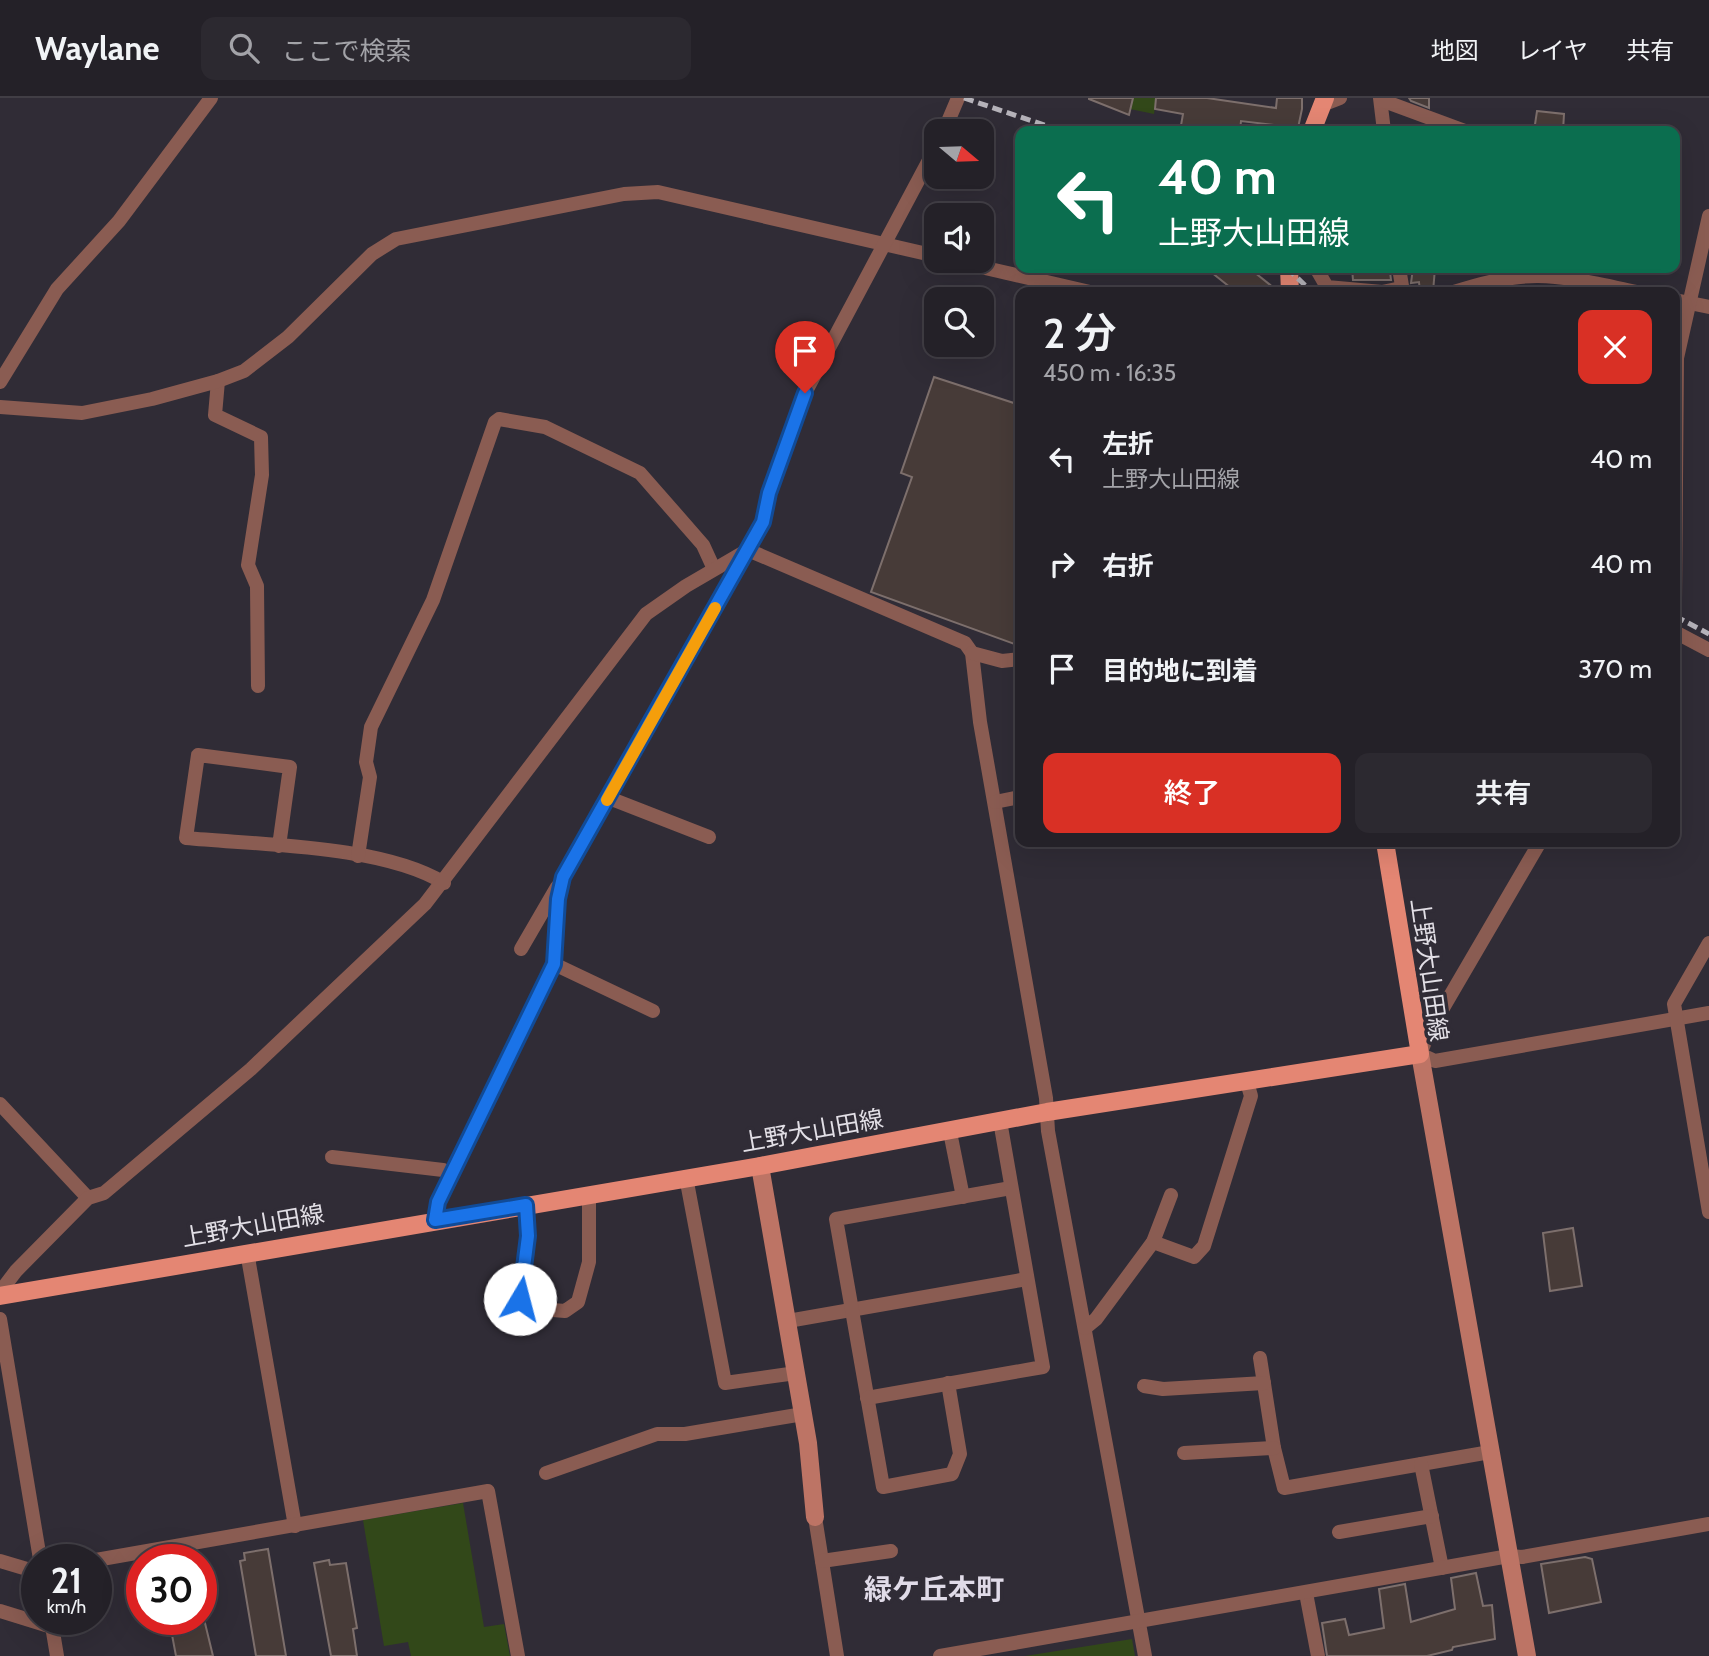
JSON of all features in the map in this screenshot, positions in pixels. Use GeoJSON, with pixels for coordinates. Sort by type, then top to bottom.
{"type":"FeatureCollection","features":[{"type":"Feature","properties":{"kind":"main road"},"geometry":{"type":"LineString","coordinates":[[1314,126],[1324,101]]}},
{"type":"Feature","properties":{"kind":"main road","name":"上野大山田線"},"geometry":{"type":"LineString","coordinates":[[0,1294],[760,1166],[1047,1112],[1420,1054],[1386,847]]}},
{"type":"Feature","properties":{"kind":"street"},"geometry":{"type":"LineString","coordinates":[[0,382],[57,289],[119,222],[211,98]]}},
{"type":"Feature","properties":{"kind":"street"},"geometry":{"type":"LineString","coordinates":[[949,119],[958,98]]}},
{"type":"Feature","properties":{"kind":"street"},"geometry":{"type":"LineString","coordinates":[[1324,101],[1340,98]]}},
{"type":"Feature","properties":{"kind":"street"},"geometry":{"type":"LineString","coordinates":[[1383,126],[1380,99],[1452,126]]}},
{"type":"Feature","properties":{"kind":"street"},"geometry":{"type":"LineString","coordinates":[[521,949],[763,522],[769,493],[805,393],[887,245],[924,171]]}},
{"type":"Feature","properties":{"kind":"street"},"geometry":{"type":"LineString","coordinates":[[0,407],[82,413],[152,400],[218,381],[244,371],[288,337],[372,254],[396,239],[624,194],[658,192],[924,253]]}},
{"type":"Feature","properties":{"kind":"street"},"geometry":{"type":"LineString","coordinates":[[1680,345],[1709,216]]}},
{"type":"Feature","properties":{"kind":"street"},"geometry":{"type":"LineString","coordinates":[[994,270],[1068,287]]}},
{"type":"Feature","properties":{"kind":"street"},"geometry":{"type":"LineString","coordinates":[[1469,287],[1493,279],[1547,273]]}},
{"type":"Feature","properties":{"kind":"street"},"geometry":{"type":"LineString","coordinates":[[1565,273],[1618,287]]}},
{"type":"Feature","properties":{"kind":"street"},"geometry":{"type":"LineString","coordinates":[[1680,301],[1709,307]]}},
{"type":"Feature","properties":{"kind":"street"},"geometry":{"type":"LineString","coordinates":[[218,381],[215,415],[261,437],[262,475],[248,565],[257,586],[258,686]]}},
{"type":"Feature","properties":{"kind":"street"},"geometry":{"type":"LineString","coordinates":[[358,856],[370,777],[366,762],[372,727],[433,600],[495,422],[499,419],[545,426],[576,444],[610,456],[640,474],[703,545],[714,569]]}},
{"type":"Feature","properties":{"kind":"street"},"geometry":{"type":"LineString","coordinates":[[0,1294],[88,1198],[104,1193],[251,1069],[362,967],[444,883],[646,614],[748,550]]}},
{"type":"Feature","properties":{"kind":"street"},"geometry":{"type":"LineString","coordinates":[[748,550],[965,643],[972,653],[980,722],[1084,1328],[1145,1656]]}},
{"type":"Feature","properties":{"kind":"street"},"geometry":{"type":"LineString","coordinates":[[1680,635],[1709,650]]}},
{"type":"Feature","properties":{"kind":"street"},"geometry":{"type":"LineString","coordinates":[[972,653],[1002,661],[1015,660]]}},
{"type":"Feature","properties":{"kind":"street"},"geometry":{"type":"LineString","coordinates":[[279,846],[290,767],[198,755],[186,838],[358,856],[424,870],[444,883]]}},
{"type":"Feature","properties":{"kind":"street"},"geometry":{"type":"LineString","coordinates":[[608,798],[646,816],[709,837]]}},
{"type":"Feature","properties":{"kind":"street"},"geometry":{"type":"LineString","coordinates":[[995,802],[1015,798]]}},
{"type":"Feature","properties":{"kind":"street"},"geometry":{"type":"LineString","coordinates":[[1527,1656],[1420,1054],[1429,1032],[1537,847]]}},
{"type":"Feature","properties":{"kind":"street"},"geometry":{"type":"LineString","coordinates":[[435,1220],[438,1202],[554,964],[558,899],[563,877]]}},
{"type":"Feature","properties":{"kind":"street"},"geometry":{"type":"LineString","coordinates":[[1709,943],[1674,1004],[1709,1212]]}},
{"type":"Feature","properties":{"kind":"street"},"geometry":{"type":"LineString","coordinates":[[554,964],[653,1012]]}},
{"type":"Feature","properties":{"kind":"street"},"geometry":{"type":"LineString","coordinates":[[1420,1054],[1435,1061],[1709,1013]]}},
{"type":"Feature","properties":{"kind":"street"},"geometry":{"type":"LineString","coordinates":[[1153,1242],[1194,1257],[1204,1246],[1251,1096],[1247,1082]]}},
{"type":"Feature","properties":{"kind":"street"},"geometry":{"type":"LineString","coordinates":[[0,1104],[88,1198]]}},
{"type":"Feature","properties":{"kind":"street"},"geometry":{"type":"LineString","coordinates":[[867,1398],[1043,1367],[1000,1121]]}},
{"type":"Feature","properties":{"kind":"street"},"geometry":{"type":"LineString","coordinates":[[950,1132],[963,1197]]}},
{"type":"Feature","properties":{"kind":"street"},"geometry":{"type":"LineString","coordinates":[[332,1157],[443,1170],[451,1175]]}},
{"type":"Feature","properties":{"kind":"street"},"geometry":{"type":"LineString","coordinates":[[760,1166],[803,1414],[815,1517],[837,1656]]}},
{"type":"Feature","properties":{"kind":"street"},"geometry":{"type":"LineString","coordinates":[[687,1177],[725,1383],[796,1373]]}},
{"type":"Feature","properties":{"kind":"street"},"geometry":{"type":"LineString","coordinates":[[948,1383],[960,1454],[952,1474],[883,1487],[836,1219],[1011,1188]]}},
{"type":"Feature","properties":{"kind":"street"},"geometry":{"type":"LineString","coordinates":[[526,1205],[528,1236],[520,1299],[528,1308],[565,1311],[578,1302],[589,1262],[589,1194]]}},
{"type":"Feature","properties":{"kind":"street"},"geometry":{"type":"LineString","coordinates":[[1084,1328],[1096,1319],[1153,1242],[1171,1195]]}},
{"type":"Feature","properties":{"kind":"street"},"geometry":{"type":"LineString","coordinates":[[247,1252],[295,1526]]}},
{"type":"Feature","properties":{"kind":"street"},"geometry":{"type":"LineString","coordinates":[[788,1321],[1027,1279]]}},
{"type":"Feature","properties":{"kind":"street"},"geometry":{"type":"LineString","coordinates":[[0,1318],[38,1544]]}},
{"type":"Feature","properties":{"kind":"street"},"geometry":{"type":"LineString","coordinates":[[1260,1358],[1274,1448],[1284,1488],[1490,1452]]}},
{"type":"Feature","properties":{"kind":"street"},"geometry":{"type":"LineString","coordinates":[[1144,1386],[1163,1390],[1264,1383]]}},
{"type":"Feature","properties":{"kind":"street"},"geometry":{"type":"LineString","coordinates":[[546,1473],[657,1434],[685,1434],[803,1414]]}},
{"type":"Feature","properties":{"kind":"street"},"geometry":{"type":"LineString","coordinates":[[1184,1452],[1274,1448]]}},
{"type":"Feature","properties":{"kind":"street"},"geometry":{"type":"LineString","coordinates":[[1421,1464],[1442,1568]]}},
{"type":"Feature","properties":{"kind":"street"},"geometry":{"type":"LineString","coordinates":[[112,1557],[488,1491],[519,1656]]}},
{"type":"Feature","properties":{"kind":"street"},"geometry":{"type":"LineString","coordinates":[[1339,1532],[1432,1516]]}},
{"type":"Feature","properties":{"kind":"street"},"geometry":{"type":"LineString","coordinates":[[940,1656],[1508,1556],[1522,1558],[1709,1524]]}},
{"type":"Feature","properties":{"kind":"street"},"geometry":{"type":"LineString","coordinates":[[822,1561],[891,1551]]}},
{"type":"Feature","properties":{"kind":"street"},"geometry":{"type":"LineString","coordinates":[[0,1561],[21,1567]]}},
{"type":"Feature","properties":{"kind":"street"},"geometry":{"type":"LineString","coordinates":[[1306,1593],[1318,1656]]}},
{"type":"Feature","properties":{"kind":"street"},"geometry":{"type":"LineString","coordinates":[[0,1611],[21,1616]]}},
{"type":"Feature","properties":{"kind":"street"},"geometry":{"type":"LineString","coordinates":[[53,1635],[57,1656]]}},
{"type":"Feature","properties":{"kind":"green space"},"geometry":{"type":"Polygon","coordinates":[[[1133,98],[1156,98],[1154,114],[1130,109],[1133,98]]]}},
{"type":"Feature","properties":{"kind":"green space"},"geometry":{"type":"Polygon","coordinates":[[[463,1503],[484,1627],[504,1624],[510,1656],[411,1656],[408,1642],[384,1646],[363,1520],[463,1503]]]}},
{"type":"Feature","properties":{"kind":"green space"},"geometry":{"type":"Polygon","coordinates":[[[1132,1639],[1135,1656],[1025,1656],[1132,1639]]]}},
{"type":"Feature","properties":{"kind":"building"},"geometry":{"type":"Polygon","coordinates":[[[1089,98],[1133,98],[1129,115],[1089,98]]]}},
{"type":"Feature","properties":{"kind":"building"},"geometry":{"type":"Polygon","coordinates":[[[1156,98],[1207,98],[1276,108],[1277,98],[1302,98],[1298,126],[1241,121],[1240,126],[1181,126],[1183,114],[1155,109],[1156,98]]]}},
{"type":"Feature","properties":{"kind":"building"},"geometry":{"type":"Polygon","coordinates":[[[1409,98],[1429,98],[1429,108],[1411,101],[1409,98]]]}},
{"type":"Feature","properties":{"kind":"building"},"geometry":{"type":"Polygon","coordinates":[[[1537,111],[1564,114],[1563,126],[1535,126],[1537,111]]]}},
{"type":"Feature","properties":{"kind":"building"},"geometry":{"type":"Polygon","coordinates":[[[1212,273],[1255,273],[1273,287],[1230,287],[1212,273]]]}},
{"type":"Feature","properties":{"kind":"building"},"geometry":{"type":"Polygon","coordinates":[[[1352,273],[1390,273],[1391,280],[1353,280],[1352,273]]]}},
{"type":"Feature","properties":{"kind":"building"},"geometry":{"type":"Polygon","coordinates":[[[1412,273],[1435,273],[1433,287],[1420,287],[1419,282],[1411,283],[1412,273]]]}},
{"type":"Feature","properties":{"kind":"building"},"geometry":{"type":"Polygon","coordinates":[[[934,377],[1015,403],[1015,644],[871,592],[912,477],[901,473],[934,377]]]}},
{"type":"Feature","properties":{"kind":"building"},"geometry":{"type":"Polygon","coordinates":[[[1573,1228],[1582,1286],[1550,1291],[1543,1233],[1573,1228]]]}},
{"type":"Feature","properties":{"kind":"building"},"geometry":{"type":"Polygon","coordinates":[[[268,1549],[286,1656],[256,1656],[240,1561],[245,1560],[244,1553],[268,1549]]]}},
{"type":"Feature","properties":{"kind":"building"},"geometry":{"type":"Polygon","coordinates":[[[1585,1557],[1592,1559],[1601,1602],[1549,1613],[1541,1564],[1585,1557]]]}},
{"type":"Feature","properties":{"kind":"building"},"geometry":{"type":"Polygon","coordinates":[[[329,1560],[330,1565],[346,1563],[357,1628],[353,1629],[357,1656],[331,1656],[314,1563],[329,1560]]]}},
{"type":"Feature","properties":{"kind":"building"},"geometry":{"type":"Polygon","coordinates":[[[1476,1573],[1483,1606],[1492,1605],[1495,1639],[1453,1647],[1452,1650],[1427,1656],[1327,1656],[1322,1623],[1345,1619],[1349,1635],[1384,1628],[1379,1589],[1405,1584],[1411,1622],[1455,1609],[1451,1578],[1476,1573]]]}},
{"type":"Feature","properties":{"kind":"building"},"geometry":{"type":"Polygon","coordinates":[[[172,1635],[208,1635],[213,1656],[176,1656],[172,1635]]]}},
{"type":"Feature","properties":{"kind":"railway"},"geometry":{"type":"LineString","coordinates":[[964,98],[1047,126]]}},
{"type":"Feature","properties":{"kind":"railway"},"geometry":{"type":"LineString","coordinates":[[1292,273],[1307,287]]}},
{"type":"Feature","properties":{"kind":"railway"},"geometry":{"type":"LineString","coordinates":[[1680,619],[1709,634]]}},
{"type":"Feature","properties":{"kind":"slow traffic"},"geometry":{"type":"LineString","coordinates":[[607,800],[715,608]]}},
{"type":"Feature","properties":{"kind":"district","name":"緑ケ丘本町"},"geometry":{"type":"Point","coordinates":[934,1589]}},
{"type":"Feature","properties":{"kind":"route"},"geometry":{"type":"LineString","coordinates":[[520,1299],[528,1236],[526,1205],[435,1220],[438,1202],[554,964],[558,899],[563,877],[763,522],[769,493],[805,393]]}}]}
